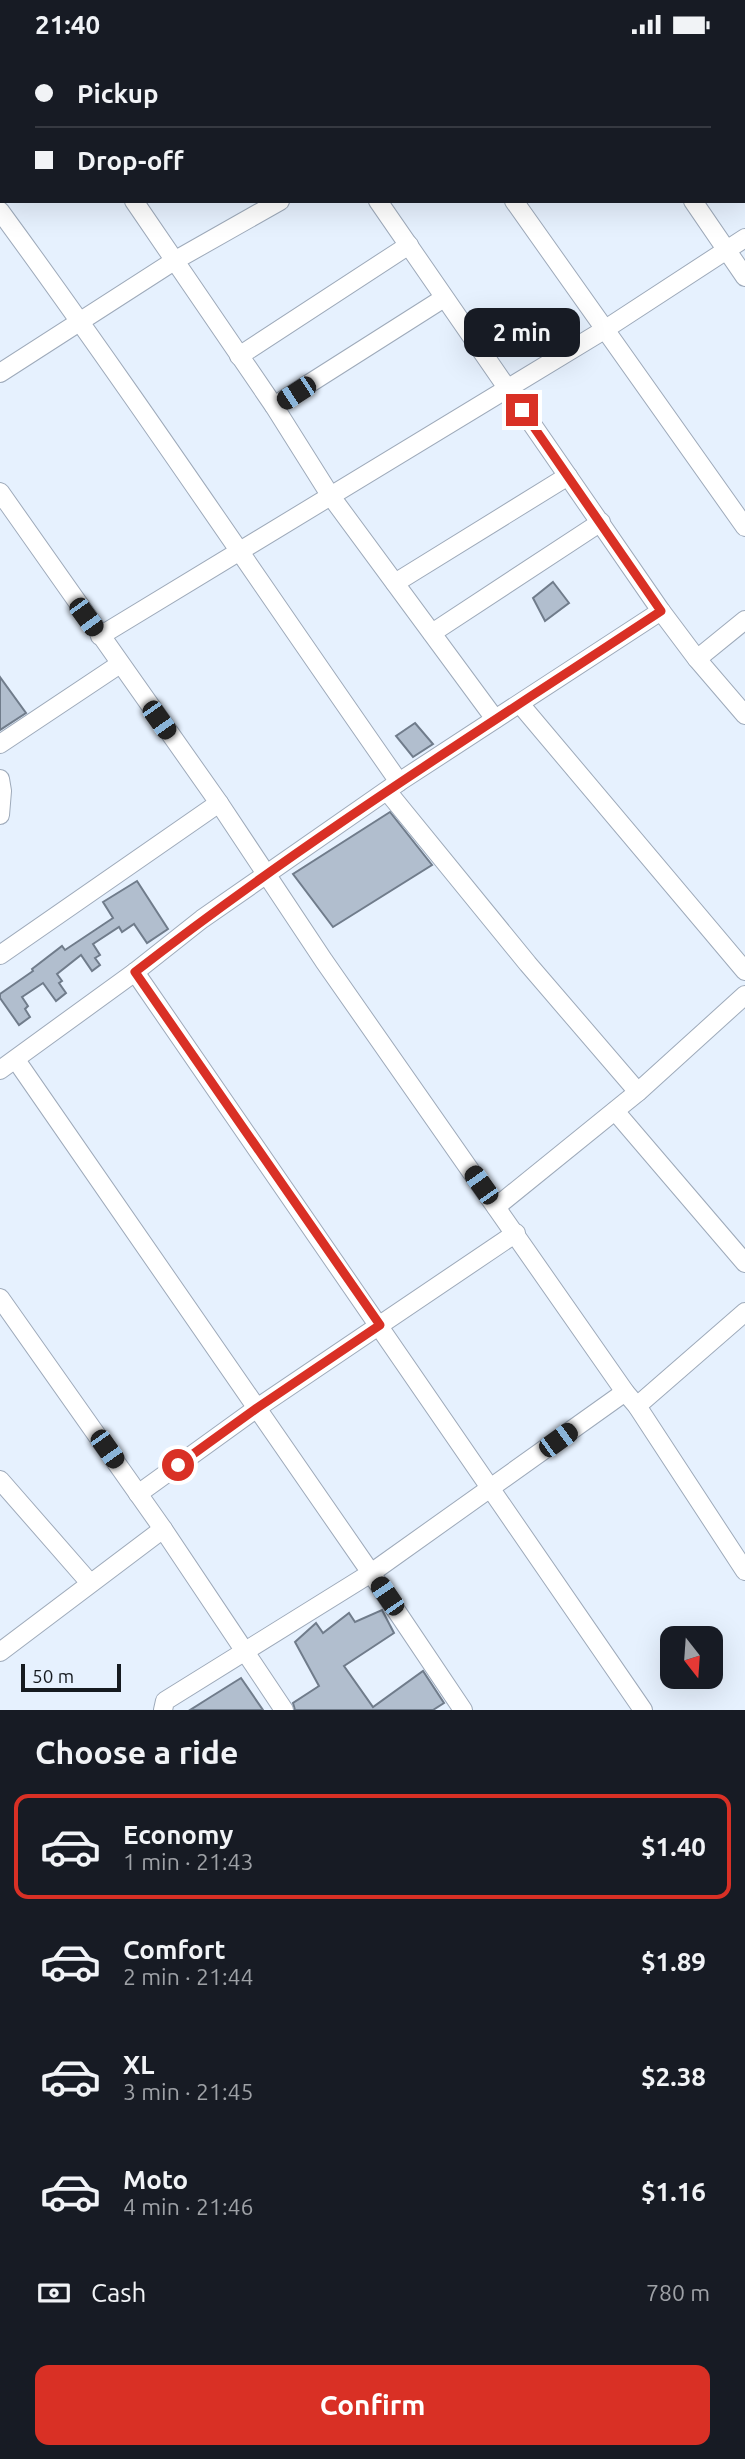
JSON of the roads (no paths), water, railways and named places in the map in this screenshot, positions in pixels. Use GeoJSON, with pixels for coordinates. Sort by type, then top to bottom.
{"type":"FeatureCollection","features":[{"type":"Feature","properties":{"kind":"street"},"geometry":{"type":"LineString","coordinates":[[135,203],[274,406],[330,495],[495,719]]}},
{"type":"Feature","properties":{"kind":"street"},"geometry":{"type":"LineString","coordinates":[[0,373],[253,208],[272,203]]}},
{"type":"Feature","properties":{"kind":"street"},"geometry":{"type":"LineString","coordinates":[[379,203],[661,611],[697,659],[745,715]]}},
{"type":"Feature","properties":{"kind":"street"},"geometry":{"type":"LineString","coordinates":[[515,203],[745,527]]}},
{"type":"Feature","properties":{"kind":"street"},"geometry":{"type":"LineString","coordinates":[[694,203],[745,277]]}},
{"type":"Feature","properties":{"kind":"street"},"geometry":{"type":"LineString","coordinates":[[0,211],[81,322],[393,786],[528,964],[638,1092]]}},
{"type":"Feature","properties":{"kind":"street"},"geometry":{"type":"LineString","coordinates":[[100,636],[604,330],[745,238]]}},
{"type":"Feature","properties":{"kind":"street"},"geometry":{"type":"LineString","coordinates":[[239,356],[409,245]]}},
{"type":"Feature","properties":{"kind":"street"},"geometry":{"type":"LineString","coordinates":[[274,406],[444,298]]}},
{"type":"Feature","properties":{"kind":"street"},"geometry":{"type":"LineString","coordinates":[[395,583],[568,476]]}},
{"type":"Feature","properties":{"kind":"street"},"geometry":{"type":"LineString","coordinates":[[0,492],[219,803],[324,961],[625,1392],[638,1406],[745,1571]]}},
{"type":"Feature","properties":{"kind":"street"},"geometry":{"type":"LineString","coordinates":[[432,633],[601,522]]}},
{"type":"Feature","properties":{"kind":"street"},"geometry":{"type":"LineString","coordinates":[[0,1070],[135,972],[202,919],[393,786],[661,611]]}},
{"type":"Feature","properties":{"kind":"street"},"geometry":{"type":"LineString","coordinates":[[697,659],[745,620]]}},
{"type":"Feature","properties":{"kind":"street"},"geometry":{"type":"LineString","coordinates":[[0,744],[120,664]]}},
{"type":"Feature","properties":{"kind":"street"},"geometry":{"type":"LineString","coordinates":[[520,704],[745,971]]}},
{"type":"Feature","properties":{"kind":"street"},"geometry":{"type":"LineString","coordinates":[[0,779],[0,814]]}},
{"type":"Feature","properties":{"kind":"street"},"geometry":{"type":"LineString","coordinates":[[0,955],[219,803]]}},
{"type":"Feature","properties":{"kind":"street"},"geometry":{"type":"LineString","coordinates":[[135,972],[643,1710]]}},
{"type":"Feature","properties":{"kind":"street"},"geometry":{"type":"LineString","coordinates":[[496,1207],[741,1007]]}},
{"type":"Feature","properties":{"kind":"street"},"geometry":{"type":"LineString","coordinates":[[16,1059],[372,1573],[463,1710]]}},
{"type":"Feature","properties":{"kind":"street"},"geometry":{"type":"LineString","coordinates":[[615,1111],[745,1263]]}},
{"type":"Feature","properties":{"kind":"street"},"geometry":{"type":"LineString","coordinates":[[138,1494],[257,1408],[516,1233]]}},
{"type":"Feature","properties":{"kind":"street"},"geometry":{"type":"LineString","coordinates":[[0,1298],[163,1529],[284,1710]]}},
{"type":"Feature","properties":{"kind":"street"},"geometry":{"type":"LineString","coordinates":[[638,1406],[745,1312]]}},
{"type":"Feature","properties":{"kind":"street"},"geometry":{"type":"LineString","coordinates":[[163,1710],[165,1701],[372,1573],[625,1392]]}},
{"type":"Feature","properties":{"kind":"street"},"geometry":{"type":"LineString","coordinates":[[0,1480],[90,1583]]}},
{"type":"Feature","properties":{"kind":"street"},"geometry":{"type":"LineString","coordinates":[[0,1652],[163,1529]]}}]}
